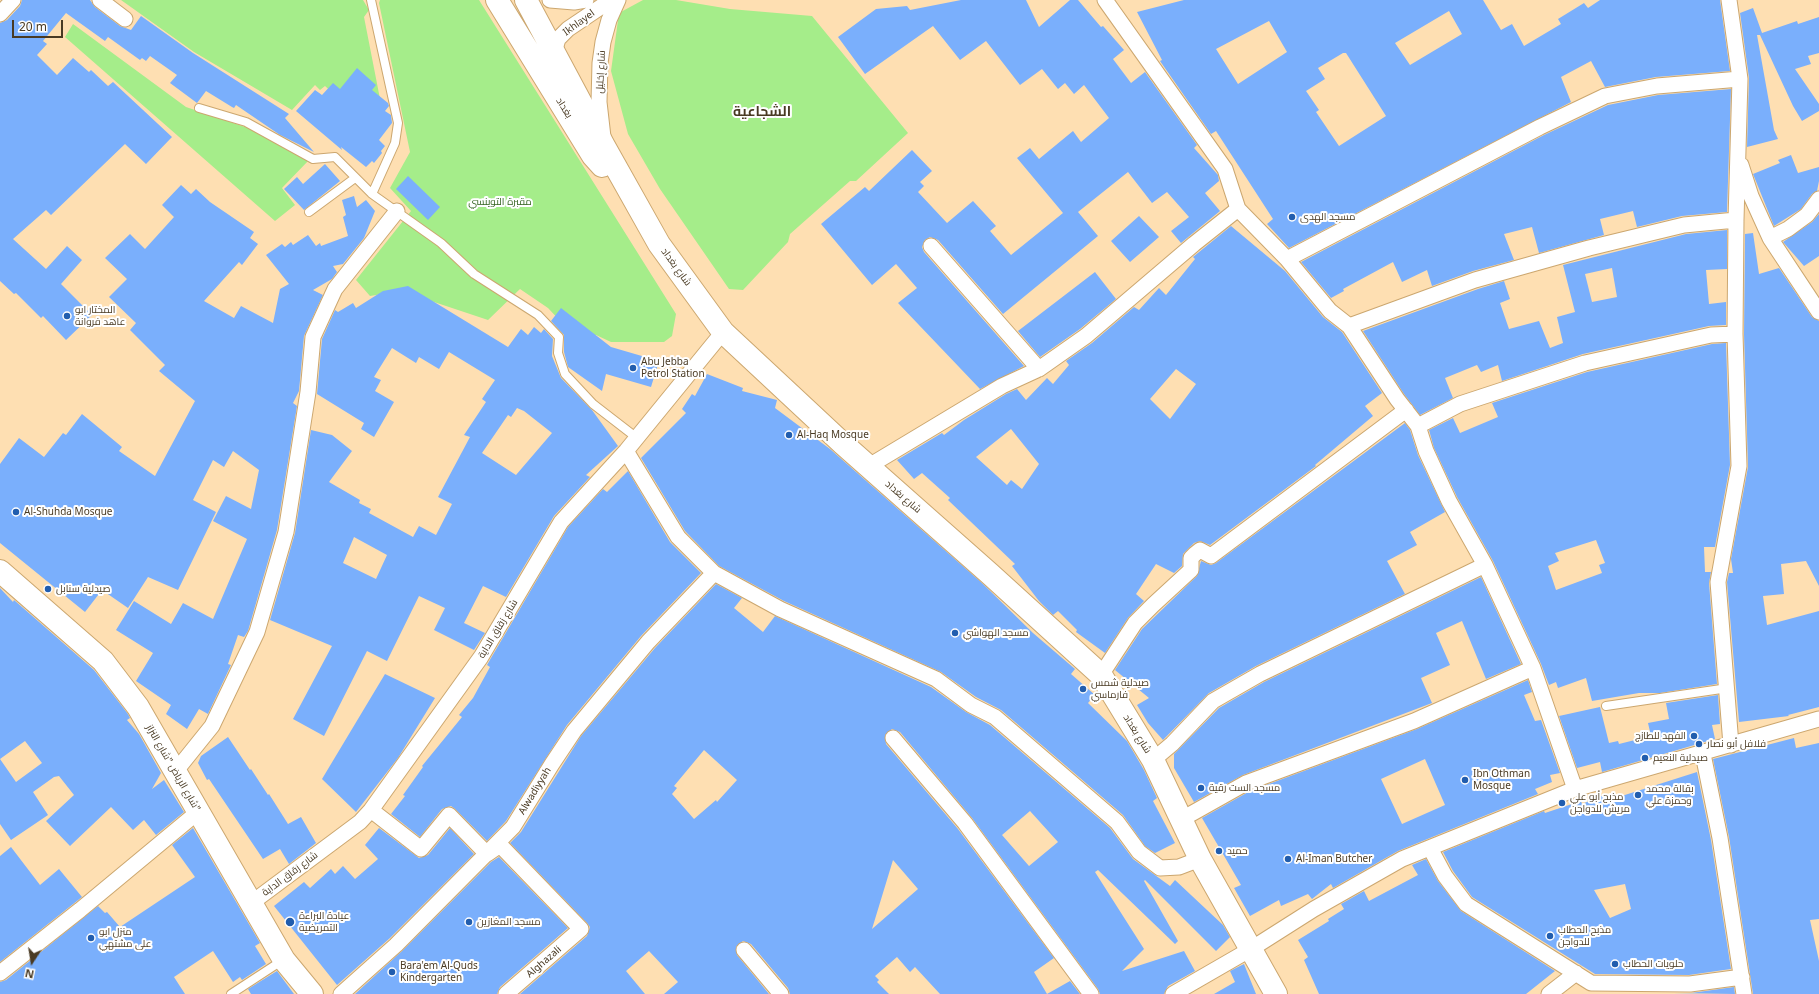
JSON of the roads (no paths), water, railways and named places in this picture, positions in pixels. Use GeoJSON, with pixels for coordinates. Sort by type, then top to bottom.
{"type":"FeatureCollection","features":[{"type":"Feature","properties":{"kind":"main road","name":"بغداد"},"geometry":{"type":"LineString","coordinates":[[497,0],[593,156],[640,209]]}},
{"type":"Feature","properties":{"kind":"main road","name":"شارع بغداد"},"geometry":{"type":"LineString","coordinates":[[526,0],[604,146],[659,244],[723,332],[1101,676],[1153,760],[1200,859],[1276,994]]}},
{"type":"Feature","properties":{"kind":"main road","name":"شارع الرياض \"شارع النزاز\""},"geometry":{"type":"LineString","coordinates":[[0,571],[103,661],[138,707],[250,904],[284,960],[312,994]]}},
{"type":"Feature","properties":{"kind":"street"},"geometry":{"type":"LineString","coordinates":[[0,14],[13,0]]}},
{"type":"Feature","properties":{"kind":"street"},"geometry":{"type":"LineString","coordinates":[[100,0],[125,19]]}},
{"type":"Feature","properties":{"kind":"street","name":"Ikhlayel"},"geometry":{"type":"LineString","coordinates":[[550,0],[574,2],[586,0]]}},
{"type":"Feature","properties":{"kind":"street","name":"Ikhlayel"},"geometry":{"type":"LineString","coordinates":[[554,52],[558,39],[568,29],[611,0]]}},
{"type":"Feature","properties":{"kind":"street","name":"شارع إخليل"},"geometry":{"type":"LineString","coordinates":[[604,146],[600,102],[600,63],[603,42],[609,20],[618,0]]}},
{"type":"Feature","properties":{"kind":"street"},"geometry":{"type":"LineString","coordinates":[[1105,0],[1225,169],[1238,209],[1287,259],[1330,311],[1349,326],[1418,426],[1426,451],[1449,501],[1485,565],[1533,668],[1575,789]]}},
{"type":"Feature","properties":{"kind":"street"},"geometry":{"type":"LineString","coordinates":[[1729,0],[1740,79],[1736,220],[1735,334],[1739,466],[1718,582],[1728,688],[1731,745]]}},
{"type":"Feature","properties":{"kind":"street"},"geometry":{"type":"LineString","coordinates":[[1287,259],[1540,126],[1605,96],[1657,86],[1740,79]]}},
{"type":"Feature","properties":{"kind":"street"},"geometry":{"type":"LineString","coordinates":[[1738,154],[1751,196],[1770,238],[1819,312]]}},
{"type":"Feature","properties":{"kind":"street"},"geometry":{"type":"LineString","coordinates":[[1770,238],[1788,229],[1807,215],[1819,199]]}},
{"type":"Feature","properties":{"kind":"street"},"geometry":{"type":"LineString","coordinates":[[869,466],[1002,386],[1039,369],[1086,336],[1194,244],[1238,209]]}},
{"type":"Feature","properties":{"kind":"street"},"geometry":{"type":"LineString","coordinates":[[175,772],[212,726],[257,632],[286,532],[308,392],[313,337],[335,289],[397,211]]}},
{"type":"Feature","properties":{"kind":"street"},"geometry":{"type":"LineString","coordinates":[[1349,326],[1475,280],[1582,250],[1684,225],[1736,220]]}},
{"type":"Feature","properties":{"kind":"street"},"geometry":{"type":"LineString","coordinates":[[931,246],[1039,369]]}},
{"type":"Feature","properties":{"kind":"street","name":"شارع زقاق الداية"},"geometry":{"type":"LineString","coordinates":[[250,904],[360,822],[371,810],[481,657],[561,522],[626,451],[723,332]]}},
{"type":"Feature","properties":{"kind":"street"},"geometry":{"type":"LineString","coordinates":[[1418,426],[1460,404],[1585,363],[1711,335],[1735,334]]}},
{"type":"Feature","properties":{"kind":"street"},"geometry":{"type":"LineString","coordinates":[[1101,676],[1135,624],[1153,604],[1191,570],[1191,558],[1195,554],[1200,550],[1211,556],[1292,494],[1339,462],[1406,410]]}},
{"type":"Feature","properties":{"kind":"street"},"geometry":{"type":"LineString","coordinates":[[626,451],[678,537],[714,573],[780,609],[936,679],[971,705],[995,717],[1117,822],[1140,852],[1160,868],[1179,867],[1200,859]]}},
{"type":"Feature","properties":{"kind":"street"},"geometry":{"type":"LineString","coordinates":[[1153,760],[1172,744],[1213,701],[1226,693],[1287,660],[1485,565]]}},
{"type":"Feature","properties":{"kind":"street","name":"Alwadiyyah"},"geometry":{"type":"LineString","coordinates":[[341,994],[396,945],[513,828],[574,731],[648,642],[714,573]]}},
{"type":"Feature","properties":{"kind":"street"},"geometry":{"type":"LineString","coordinates":[[1182,820],[1246,783],[1414,721],[1533,668]]}},
{"type":"Feature","properties":{"kind":"street"},"geometry":{"type":"LineString","coordinates":[[1173,994],[1251,949],[1314,909],[1402,859],[1575,789],[1703,754],[1819,719]]}},
{"type":"Feature","properties":{"kind":"street"},"geometry":{"type":"LineString","coordinates":[[893,738],[965,823],[1091,994]]}},
{"type":"Feature","properties":{"kind":"street"},"geometry":{"type":"LineString","coordinates":[[1703,754],[1720,838],[1744,994]]}},
{"type":"Feature","properties":{"kind":"street"},"geometry":{"type":"LineString","coordinates":[[371,810],[421,849],[449,815],[487,854]]}},
{"type":"Feature","properties":{"kind":"street"},"geometry":{"type":"LineString","coordinates":[[0,972],[80,910],[198,812]]}},
{"type":"Feature","properties":{"kind":"street","name":"Alghazali"},"geometry":{"type":"LineString","coordinates":[[487,854],[500,845],[581,928],[506,994]]}},
{"type":"Feature","properties":{"kind":"street"},"geometry":{"type":"LineString","coordinates":[[1430,848],[1445,876],[1466,904],[1591,983],[1690,984],[1742,977]]}},
{"type":"Feature","properties":{"kind":"street"},"geometry":{"type":"LineString","coordinates":[[744,950],[781,994]]}},
{"type":"Feature","properties":{"kind":"street"},"geometry":{"type":"LineString","coordinates":[[1549,994],[1576,973]]}},
{"type":"Feature","properties":{"kind":"lane"},"geometry":{"type":"LineString","coordinates":[[372,0],[398,123],[395,143],[372,194]]}},
{"type":"Feature","properties":{"kind":"lane"},"geometry":{"type":"LineString","coordinates":[[199,108],[246,122],[313,159],[334,158],[372,194],[441,243],[474,274],[538,315],[559,337],[558,353],[564,374],[593,404],[637,438]]}},
{"type":"Feature","properties":{"kind":"lane"},"geometry":{"type":"LineString","coordinates":[[309,212],[355,178]]}},
{"type":"Feature","properties":{"kind":"lane"},"geometry":{"type":"LineString","coordinates":[[1606,706],[1728,688]]}},
{"type":"Feature","properties":{"kind":"lane"},"geometry":{"type":"LineString","coordinates":[[231,994],[284,960]]}},
{"type":"Feature","properties":{"kind":"place","name":"مسجد الهدى"},"geometry":{"type":"Point","coordinates":[1292,217]}},
{"type":"Feature","properties":{"kind":"place","name":"المختار ابو عاهد فروانة"},"geometry":{"type":"Point","coordinates":[67,316]}},
{"type":"Feature","properties":{"kind":"place","name":"Abu Jebba Petrol Station"},"geometry":{"type":"Point","coordinates":[633,368]}},
{"type":"Feature","properties":{"kind":"place","name":"Al-Haq Mosque"},"geometry":{"type":"Point","coordinates":[789,435]}},
{"type":"Feature","properties":{"kind":"place","name":"Al-Shuhda Mosque"},"geometry":{"type":"Point","coordinates":[16,512]}},
{"type":"Feature","properties":{"kind":"place","name":"صيدلية سنابل"},"geometry":{"type":"Point","coordinates":[48,589]}},
{"type":"Feature","properties":{"kind":"place","name":"مسجد الهواشي"},"geometry":{"type":"Point","coordinates":[955,633]}},
{"type":"Feature","properties":{"kind":"place","name":"صيدلية شمس فارماسي"},"geometry":{"type":"Point","coordinates":[1083,689]}},
{"type":"Feature","properties":{"kind":"place","name":"الفهد للطازج"},"geometry":{"type":"Point","coordinates":[1694,736]}},
{"type":"Feature","properties":{"kind":"place","name":"فلافل أبو نصار"},"geometry":{"type":"Point","coordinates":[1699,744]}},
{"type":"Feature","properties":{"kind":"place","name":"صيدلية النعيم"},"geometry":{"type":"Point","coordinates":[1645,758]}},
{"type":"Feature","properties":{"kind":"place","name":"Ibn Othman Mosque"},"geometry":{"type":"Point","coordinates":[1465,780]}},
{"type":"Feature","properties":{"kind":"place","name":"مسجد الست رقية"},"geometry":{"type":"Point","coordinates":[1201,788]}},
{"type":"Feature","properties":{"kind":"place","name":"بقالة محمد وحمزة علي"},"geometry":{"type":"Point","coordinates":[1638,795]}},
{"type":"Feature","properties":{"kind":"place","name":"مذبح أبو علي مريش للدواجن"},"geometry":{"type":"Point","coordinates":[1562,803]}},
{"type":"Feature","properties":{"kind":"place","name":"حميد"},"geometry":{"type":"Point","coordinates":[1219,851]}},
{"type":"Feature","properties":{"kind":"place","name":"Al-Iman Butcher"},"geometry":{"type":"Point","coordinates":[1288,859]}},
{"type":"Feature","properties":{"kind":"place","name":"عيادة البراءة التمريضية"},"geometry":{"type":"Point","coordinates":[290,922]}},
{"type":"Feature","properties":{"kind":"place","name":"مسجد المغازين"},"geometry":{"type":"Point","coordinates":[469,922]}},
{"type":"Feature","properties":{"kind":"place","name":"مذبح الحطاب للدواجن"},"geometry":{"type":"Point","coordinates":[1550,936]}},
{"type":"Feature","properties":{"kind":"place","name":"منزل ابو على مشتهي"},"geometry":{"type":"Point","coordinates":[91,938]}},
{"type":"Feature","properties":{"kind":"place","name":"حلويات الحطاب"},"geometry":{"type":"Point","coordinates":[1615,964]}},
{"type":"Feature","properties":{"kind":"place","name":"Bara'em Al-Quds Kindergarten"},"geometry":{"type":"Point","coordinates":[392,972]}},
{"type":"Feature","properties":{"kind":"district","name":"الشجاعية"},"geometry":{"type":"Point","coordinates":[762,112]}},
{"type":"Feature","properties":{"kind":"park label","name":"مقبرة التوينسي"},"geometry":{"type":"Point","coordinates":[500,202]}}]}
